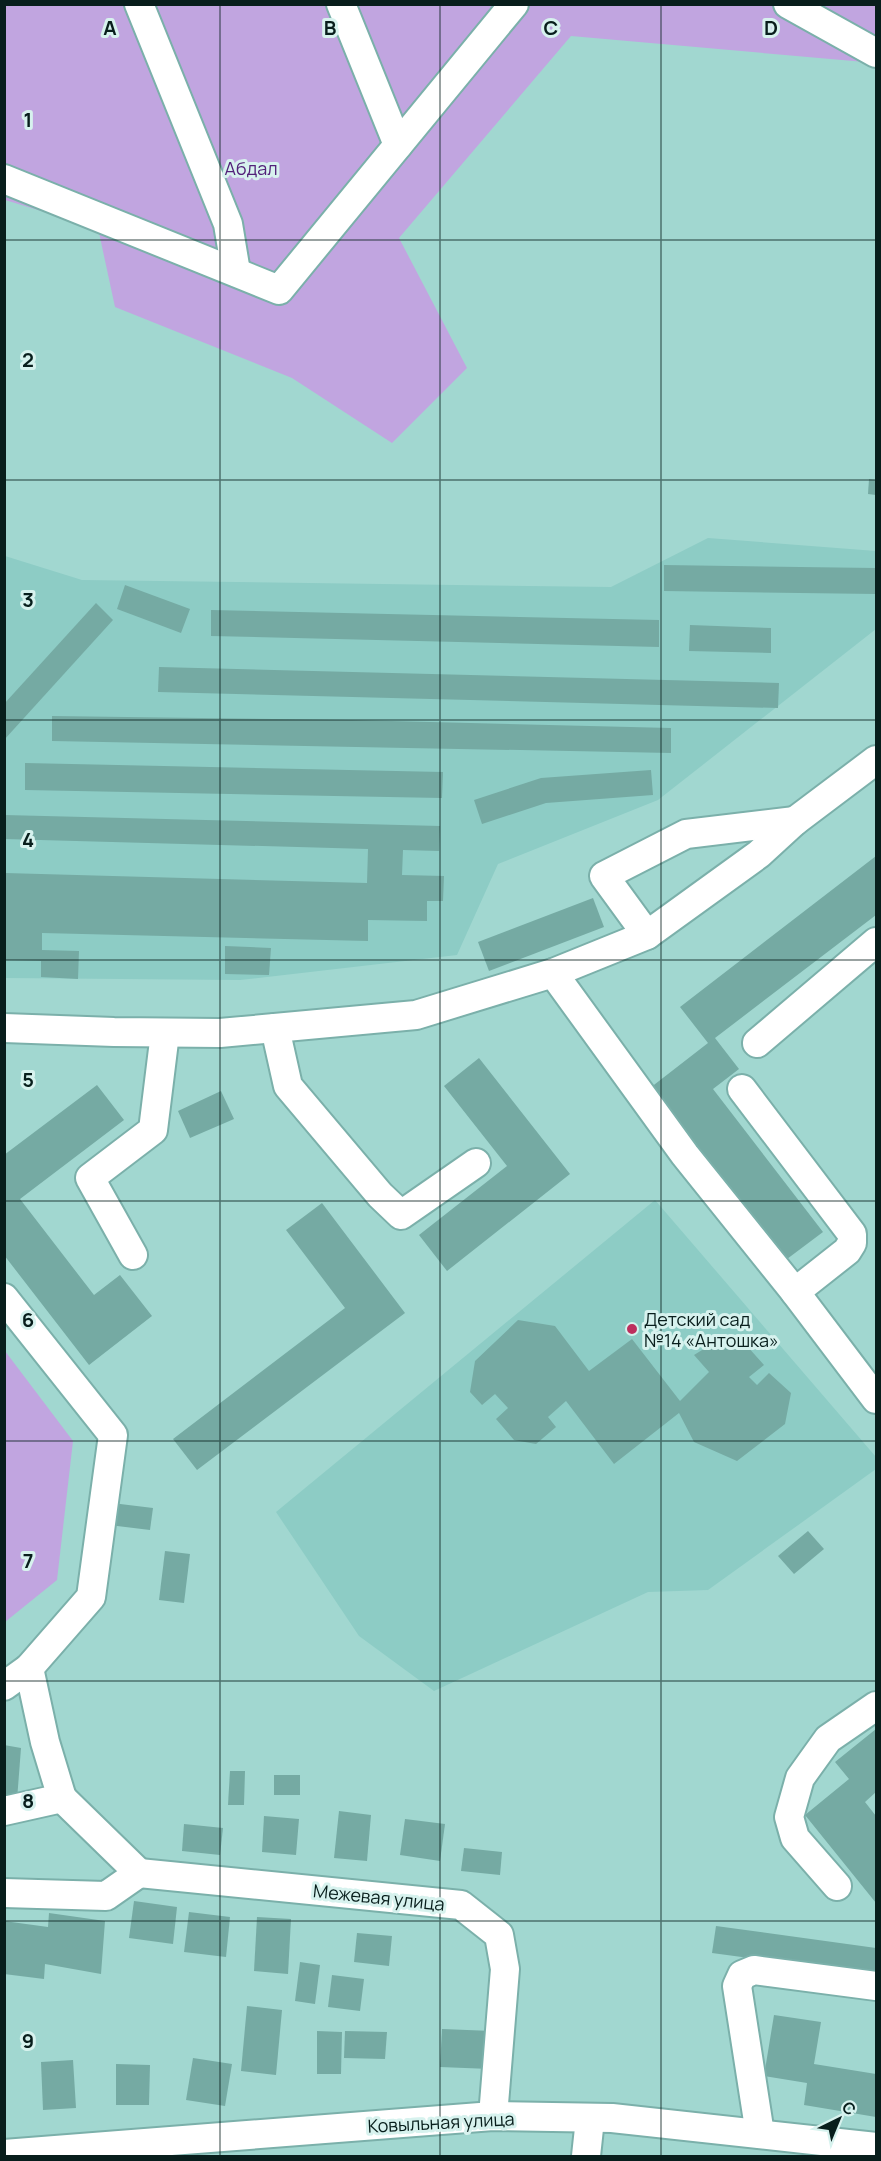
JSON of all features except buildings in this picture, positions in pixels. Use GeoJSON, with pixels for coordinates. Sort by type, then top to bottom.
{"type":"FeatureCollection","features":[{"type":"Feature","properties":{"kind":"street"},"geometry":{"type":"LineString","coordinates":[[139,4],[228,224],[236,272]]}},
{"type":"Feature","properties":{"kind":"street"},"geometry":{"type":"LineString","coordinates":[[341,4],[398,145]]}},
{"type":"Feature","properties":{"kind":"street"},"geometry":{"type":"LineString","coordinates":[[4,179],[279,290],[514,4]]}},
{"type":"Feature","properties":{"kind":"street"},"geometry":{"type":"LineString","coordinates":[[788,4],[876,53]]}},
{"type":"Feature","properties":{"kind":"street"},"geometry":{"type":"LineString","coordinates":[[4,1028],[220,1033],[416,1016],[553,973],[647,935],[759,854],[795,821],[876,760]]}},
{"type":"Feature","properties":{"kind":"street"},"geometry":{"type":"LineString","coordinates":[[647,935],[604,876],[686,834],[795,821]]}},
{"type":"Feature","properties":{"kind":"street"},"geometry":{"type":"LineString","coordinates":[[757,1043],[876,942]]}},
{"type":"Feature","properties":{"kind":"street"},"geometry":{"type":"LineString","coordinates":[[553,973],[685,1155],[795,1292],[876,1399]]}},
{"type":"Feature","properties":{"kind":"street"},"geometry":{"type":"LineString","coordinates":[[275,1028],[288,1086],[380,1195],[401,1215],[476,1163]]}},
{"type":"Feature","properties":{"kind":"street"},"geometry":{"type":"LineString","coordinates":[[133,1255],[90,1178],[153,1130],[165,1033]]}},
{"type":"Feature","properties":{"kind":"street"},"geometry":{"type":"LineString","coordinates":[[742,1089],[852,1234],[852,1243],[847,1251],[795,1292]]}},
{"type":"Feature","properties":{"kind":"street"},"geometry":{"type":"LineString","coordinates":[[4,1298],[112,1435],[91,1597],[29,1668],[4,1686]]}},
{"type":"Feature","properties":{"kind":"street"},"geometry":{"type":"LineString","coordinates":[[4,1893],[106,1896],[139,1873],[62,1798],[45,1742],[29,1668]]}},
{"type":"Feature","properties":{"kind":"street"},"geometry":{"type":"LineString","coordinates":[[837,1886],[795,1838],[789,1817],[800,1778],[828,1738],[876,1706]]}},
{"type":"Feature","properties":{"kind":"street"},"geometry":{"type":"LineString","coordinates":[[4,1811],[62,1798]]}},
{"type":"Feature","properties":{"kind":"street","name":"Межевая улица"},"geometry":{"type":"LineString","coordinates":[[139,1873],[460,1905],[499,1935],[505,1969],[493,2116]]}},
{"type":"Feature","properties":{"kind":"street"},"geometry":{"type":"LineString","coordinates":[[759,2134],[737,1986],[742,1975],[754,1970],[876,1986]]}},
{"type":"Feature","properties":{"kind":"street","name":"Ковыльная улица"},"geometry":{"type":"LineString","coordinates":[[4,2154],[493,2116],[612,2118],[876,2147]]}},
{"type":"Feature","properties":{"kind":"street"},"geometry":{"type":"LineString","coordinates":[[586,2157],[590,2119]]}},
{"type":"Feature","properties":{"kind":"shaded area"},"geometry":{"type":"Polygon","coordinates":[[[708,538],[876,551],[876,629],[658,800],[498,864],[457,955],[240,980],[5,978],[5,556],[82,580],[611,587],[708,538]]]}},
{"type":"Feature","properties":{"kind":"shaded area","name":"Детский сад №14 «Антошка»"},"geometry":{"type":"Polygon","coordinates":[[[655,1200],[876,1457],[876,1469],[708,1590],[648,1592],[434,1691],[359,1636],[276,1512],[655,1200]]]}},
{"type":"Feature","properties":{"kind":"green space","name":"Абдал"},"geometry":{"type":"Polygon","coordinates":[[[4,5],[876,5],[876,63],[571,36],[399,238],[467,368],[392,443],[292,378],[115,307],[98,228],[5,200],[4,5]]]}},
{"type":"Feature","properties":{"kind":"green space"},"geometry":{"type":"Polygon","coordinates":[[[5,1351],[73,1441],[57,1580],[5,1622],[5,1351]]]}},
{"type":"Feature","properties":{"kind":"place","name":"Детский сад №14 «Антошка»"},"geometry":{"type":"Point","coordinates":[632,1329]}}]}
